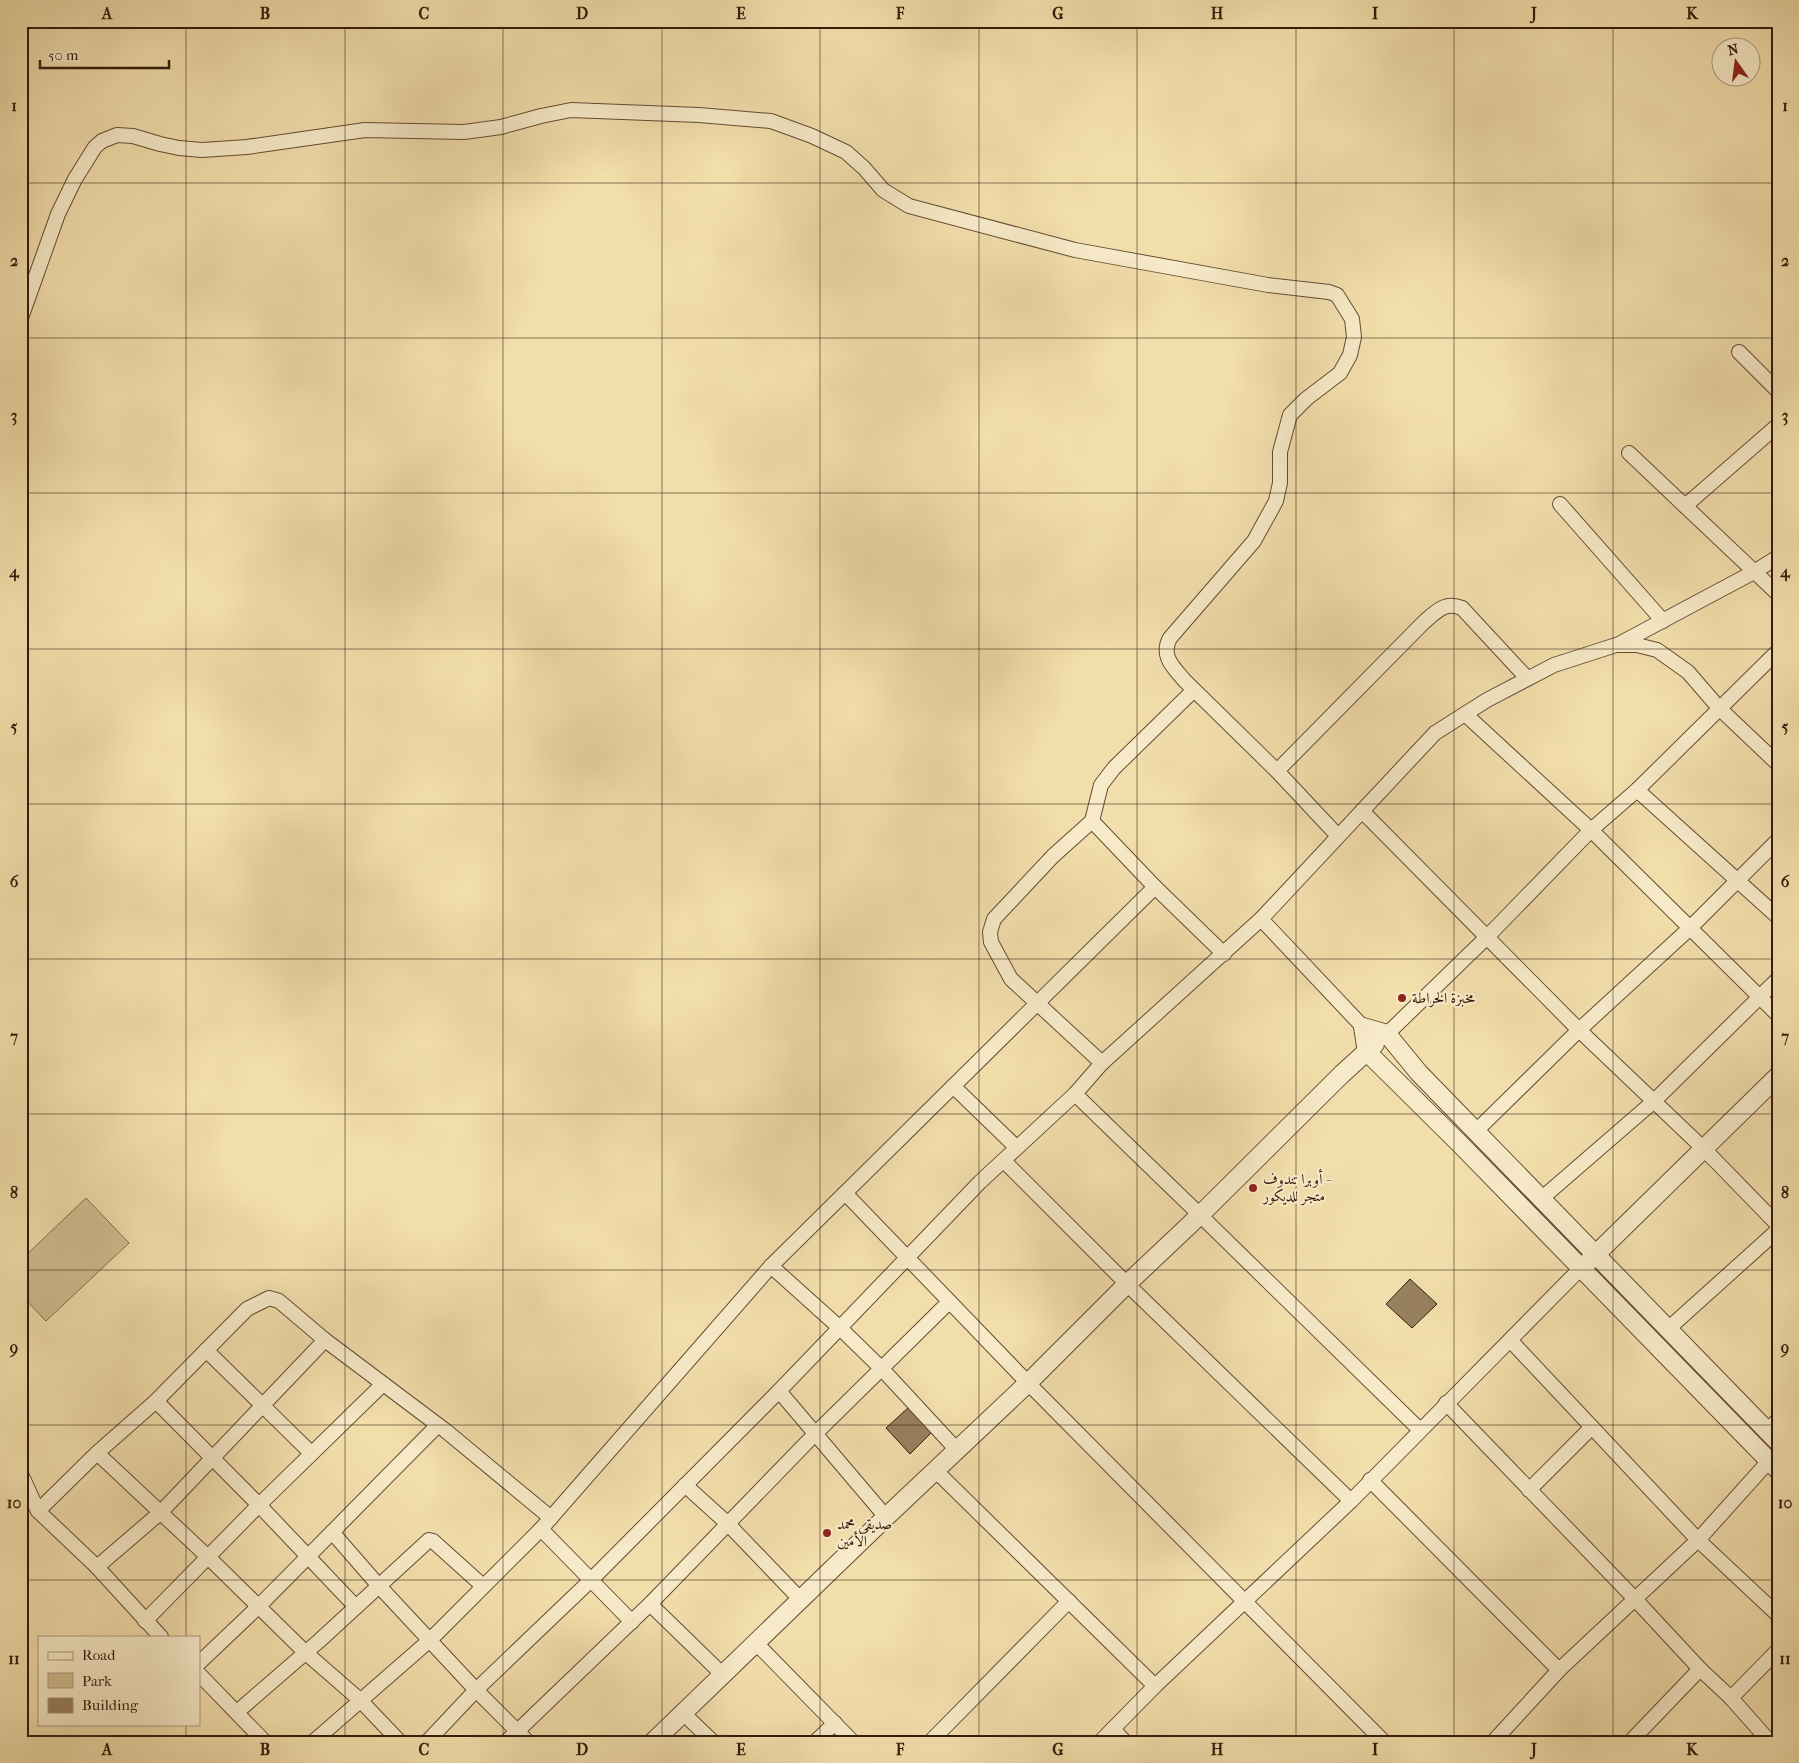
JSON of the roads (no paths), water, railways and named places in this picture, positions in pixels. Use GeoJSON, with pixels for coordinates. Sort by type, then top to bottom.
{"type":"FeatureCollection","features":[{"type":"Feature","properties":{"kind":"street"},"geometry":{"type":"LineString","coordinates":[[21,318],[58,214],[75,179],[95,147],[102,141],[117,134],[133,136],[179,148],[202,150],[247,147],[365,130],[464,132],[501,127],[571,110],[699,115],[771,121],[812,136],[846,152],[883,190],[909,206],[1075,250],[1268,285],[1329,292],[1337,295],[1352,319],[1354,337],[1350,355],[1340,373],[1306,399],[1290,415],[1280,452],[1280,483],[1276,501],[1254,541],[1166,645],[1167,657],[1173,667],[1277,771],[1338,836]]}},
{"type":"Feature","properties":{"kind":"street"},"geometry":{"type":"LineString","coordinates":[[1739,352],[1778,391]]}},
{"type":"Feature","properties":{"kind":"street"},"geometry":{"type":"LineString","coordinates":[[1685,506],[1778,425]]}},
{"type":"Feature","properties":{"kind":"street"},"geometry":{"type":"LineString","coordinates":[[1629,453],[1778,594]]}},
{"type":"Feature","properties":{"kind":"street"},"geometry":{"type":"LineString","coordinates":[[1560,504],[1664,620]]}},
{"type":"Feature","properties":{"kind":"street"},"geometry":{"type":"LineString","coordinates":[[428,1742],[476,1690],[591,1580],[779,1391],[980,1182],[1074,1094],[1102,1063],[1261,919],[1435,733],[1487,700],[1527,678],[1554,665],[1616,645],[1754,572],[1778,557]]}},
{"type":"Feature","properties":{"kind":"street"},"geometry":{"type":"LineString","coordinates":[[1277,771],[1424,622],[1446,606],[1452,604],[1462,608],[1527,678]]}},
{"type":"Feature","properties":{"kind":"street"},"geometry":{"type":"LineString","coordinates":[[1616,645],[1637,645],[1657,650],[1688,672],[1719,708],[1778,764]]}},
{"type":"Feature","properties":{"kind":"street"},"geometry":{"type":"LineString","coordinates":[[653,1742],[755,1642],[1028,1383],[1342,1074],[1387,1034],[1487,937],[1591,830],[1638,790],[1778,651]]}},
{"type":"Feature","properties":{"kind":"street"},"geometry":{"type":"LineString","coordinates":[[1102,1063],[1011,979],[991,942],[991,926],[994,919],[1053,856],[1092,821],[1101,785],[1114,768],[1194,690]]}},
{"type":"Feature","properties":{"kind":"street"},"geometry":{"type":"LineString","coordinates":[[1465,714],[1591,830],[1778,1015]]}},
{"type":"Feature","properties":{"kind":"street"},"geometry":{"type":"LineString","coordinates":[[1638,790],[1778,916]]}},
{"type":"Feature","properties":{"kind":"street"},"geometry":{"type":"LineString","coordinates":[[1362,811],[1579,1030],[1704,1149],[1778,1225]]}},
{"type":"Feature","properties":{"kind":"street"},"geometry":{"type":"LineString","coordinates":[[1092,821],[1224,954]]}},
{"type":"Feature","properties":{"kind":"street"},"geometry":{"type":"LineString","coordinates":[[1476,1131],[1579,1030],[1689,928],[1778,840]]}},
{"type":"Feature","properties":{"kind":"street"},"geometry":{"type":"LineString","coordinates":[[313,1742],[430,1640],[541,1529],[771,1266],[1155,886]]}},
{"type":"Feature","properties":{"kind":"street"},"geometry":{"type":"LineString","coordinates":[[1261,919],[1363,1027],[1387,1034],[1419,1073],[1724,1387],[1774,1431]]}},
{"type":"Feature","properties":{"kind":"street"},"geometry":{"type":"LineString","coordinates":[[1541,1199],[1653,1102],[1778,979]]}},
{"type":"Feature","properties":{"kind":"street"},"geometry":{"type":"LineString","coordinates":[[1363,1027],[1367,1052],[1461,1145],[1773,1465],[1698,1540],[1558,1670],[1493,1742]]}},
{"type":"Feature","properties":{"kind":"street"},"geometry":{"type":"LineString","coordinates":[[1100,1742],[1155,1686],[1351,1501],[1581,1268],[1778,1076]]}},
{"type":"Feature","properties":{"kind":"street"},"geometry":{"type":"LineString","coordinates":[[953,1086],[1016,1147]]}},
{"type":"Feature","properties":{"kind":"street"},"geometry":{"type":"LineString","coordinates":[[1074,1094],[1420,1430]]}},
{"type":"Feature","properties":{"kind":"street"},"geometry":{"type":"LineString","coordinates":[[1004,1161],[1127,1284],[1351,1501]]}},
{"type":"Feature","properties":{"kind":"street"},"geometry":{"type":"LineString","coordinates":[[845,1193],[1028,1383],[1384,1742]]}},
{"type":"Feature","properties":{"kind":"street"},"geometry":{"type":"LineString","coordinates":[[1668,1329],[1778,1230]]}},
{"type":"Feature","properties":{"kind":"street"},"geometry":{"type":"LineString","coordinates":[[771,1266],[882,1369],[957,1450]]}},
{"type":"Feature","properties":{"kind":"street"},"geometry":{"type":"LineString","coordinates":[[38,1511],[156,1401],[247,1309],[269,1298],[279,1301],[325,1340],[438,1425],[551,1518]]}},
{"type":"Feature","properties":{"kind":"street"},"geometry":{"type":"LineString","coordinates":[[506,1742],[632,1622],[814,1435],[949,1302]]}},
{"type":"Feature","properties":{"kind":"street"},"geometry":{"type":"LineString","coordinates":[[97,1567],[161,1512],[325,1340]]}},
{"type":"Feature","properties":{"kind":"street"},"geometry":{"type":"LineString","coordinates":[[1510,1340],[1698,1540],[1778,1615]]}},
{"type":"Feature","properties":{"kind":"street"},"geometry":{"type":"LineString","coordinates":[[206,1350],[311,1453]]}},
{"type":"Feature","properties":{"kind":"street"},"geometry":{"type":"LineString","coordinates":[[145,1621],[207,1556],[383,1384]]}},
{"type":"Feature","properties":{"kind":"street"},"geometry":{"type":"LineString","coordinates":[[1709,1400],[1724,1387]]}},
{"type":"Feature","properties":{"kind":"street"},"geometry":{"type":"LineString","coordinates":[[779,1391],[814,1435],[886,1517]]}},
{"type":"Feature","properties":{"kind":"street"},"geometry":{"type":"LineString","coordinates":[[156,1401],[356,1607]]}},
{"type":"Feature","properties":{"kind":"street"},"geometry":{"type":"LineString","coordinates":[[1446,1403],[1700,1669],[1731,1698],[1770,1742]]}},
{"type":"Feature","properties":{"kind":"street"},"geometry":{"type":"LineString","coordinates":[[200,1662],[258,1607],[438,1425]]}},
{"type":"Feature","properties":{"kind":"street"},"geometry":{"type":"LineString","coordinates":[[1530,1490],[1591,1428]]}},
{"type":"Feature","properties":{"kind":"street"},"geometry":{"type":"LineString","coordinates":[[97,1454],[161,1512],[306,1653],[360,1700],[400,1742]]}},
{"type":"Feature","properties":{"kind":"street"},"geometry":{"type":"LineString","coordinates":[[936,1470],[1155,1686]]}},
{"type":"Feature","properties":{"kind":"street"},"geometry":{"type":"LineString","coordinates":[[21,1474],[38,1511],[97,1567],[160,1636]]}},
{"type":"Feature","properties":{"kind":"street"},"geometry":{"type":"LineString","coordinates":[[1370,1480],[1558,1670]]}},
{"type":"Feature","properties":{"kind":"street"},"geometry":{"type":"LineString","coordinates":[[685,1485],[728,1524],[800,1599]]}},
{"type":"Feature","properties":{"kind":"street"},"geometry":{"type":"LineString","coordinates":[[541,1529],[632,1622]]}},
{"type":"Feature","properties":{"kind":"street"},"geometry":{"type":"LineString","coordinates":[[332,1532],[379,1586],[476,1690],[528,1742]]}},
{"type":"Feature","properties":{"kind":"street"},"geometry":{"type":"LineString","coordinates":[[237,1712],[306,1653],[429,1540],[433,1541],[483,1586]]}},
{"type":"Feature","properties":{"kind":"street"},"geometry":{"type":"LineString","coordinates":[[930,1742],[1069,1601]]}},
{"type":"Feature","properties":{"kind":"street"},"geometry":{"type":"LineString","coordinates":[[650,1604],[722,1674]]}},
{"type":"Feature","properties":{"kind":"street"},"geometry":{"type":"LineString","coordinates":[[755,1642],[853,1742]]}},
{"type":"Feature","properties":{"kind":"street"},"geometry":{"type":"LineString","coordinates":[[1731,1698],[1778,1650]]}},
{"type":"Feature","properties":{"kind":"street"},"geometry":{"type":"LineString","coordinates":[[1630,1742],[1700,1669]]}},
{"type":"Feature","properties":{"kind":"street"},"geometry":{"type":"LineString","coordinates":[[200,1675],[265,1742]]}},
{"type":"Feature","properties":{"kind":"street"},"geometry":{"type":"LineString","coordinates":[[683,1712],[713,1742]]}},
{"type":"Feature","properties":{"kind":"street"},"geometry":{"type":"LineString","coordinates":[[815,1742],[835,1723]]}},
{"type":"Feature","properties":{"kind":"street"},"geometry":{"type":"LineString","coordinates":[[1113,1729],[1125,1742]]}},
{"type":"Feature","properties":{"kind":"place","name":"مخبزة الخراطة"},"geometry":{"type":"Point","coordinates":[1402,998]}},
{"type":"Feature","properties":{"kind":"place","name":"أوبرا تندوف - متجر للديكور"},"geometry":{"type":"Point","coordinates":[1253,1188]}},
{"type":"Feature","properties":{"kind":"place","name":"صديقي محمد الأمين"},"geometry":{"type":"Point","coordinates":[827,1533]}}]}
